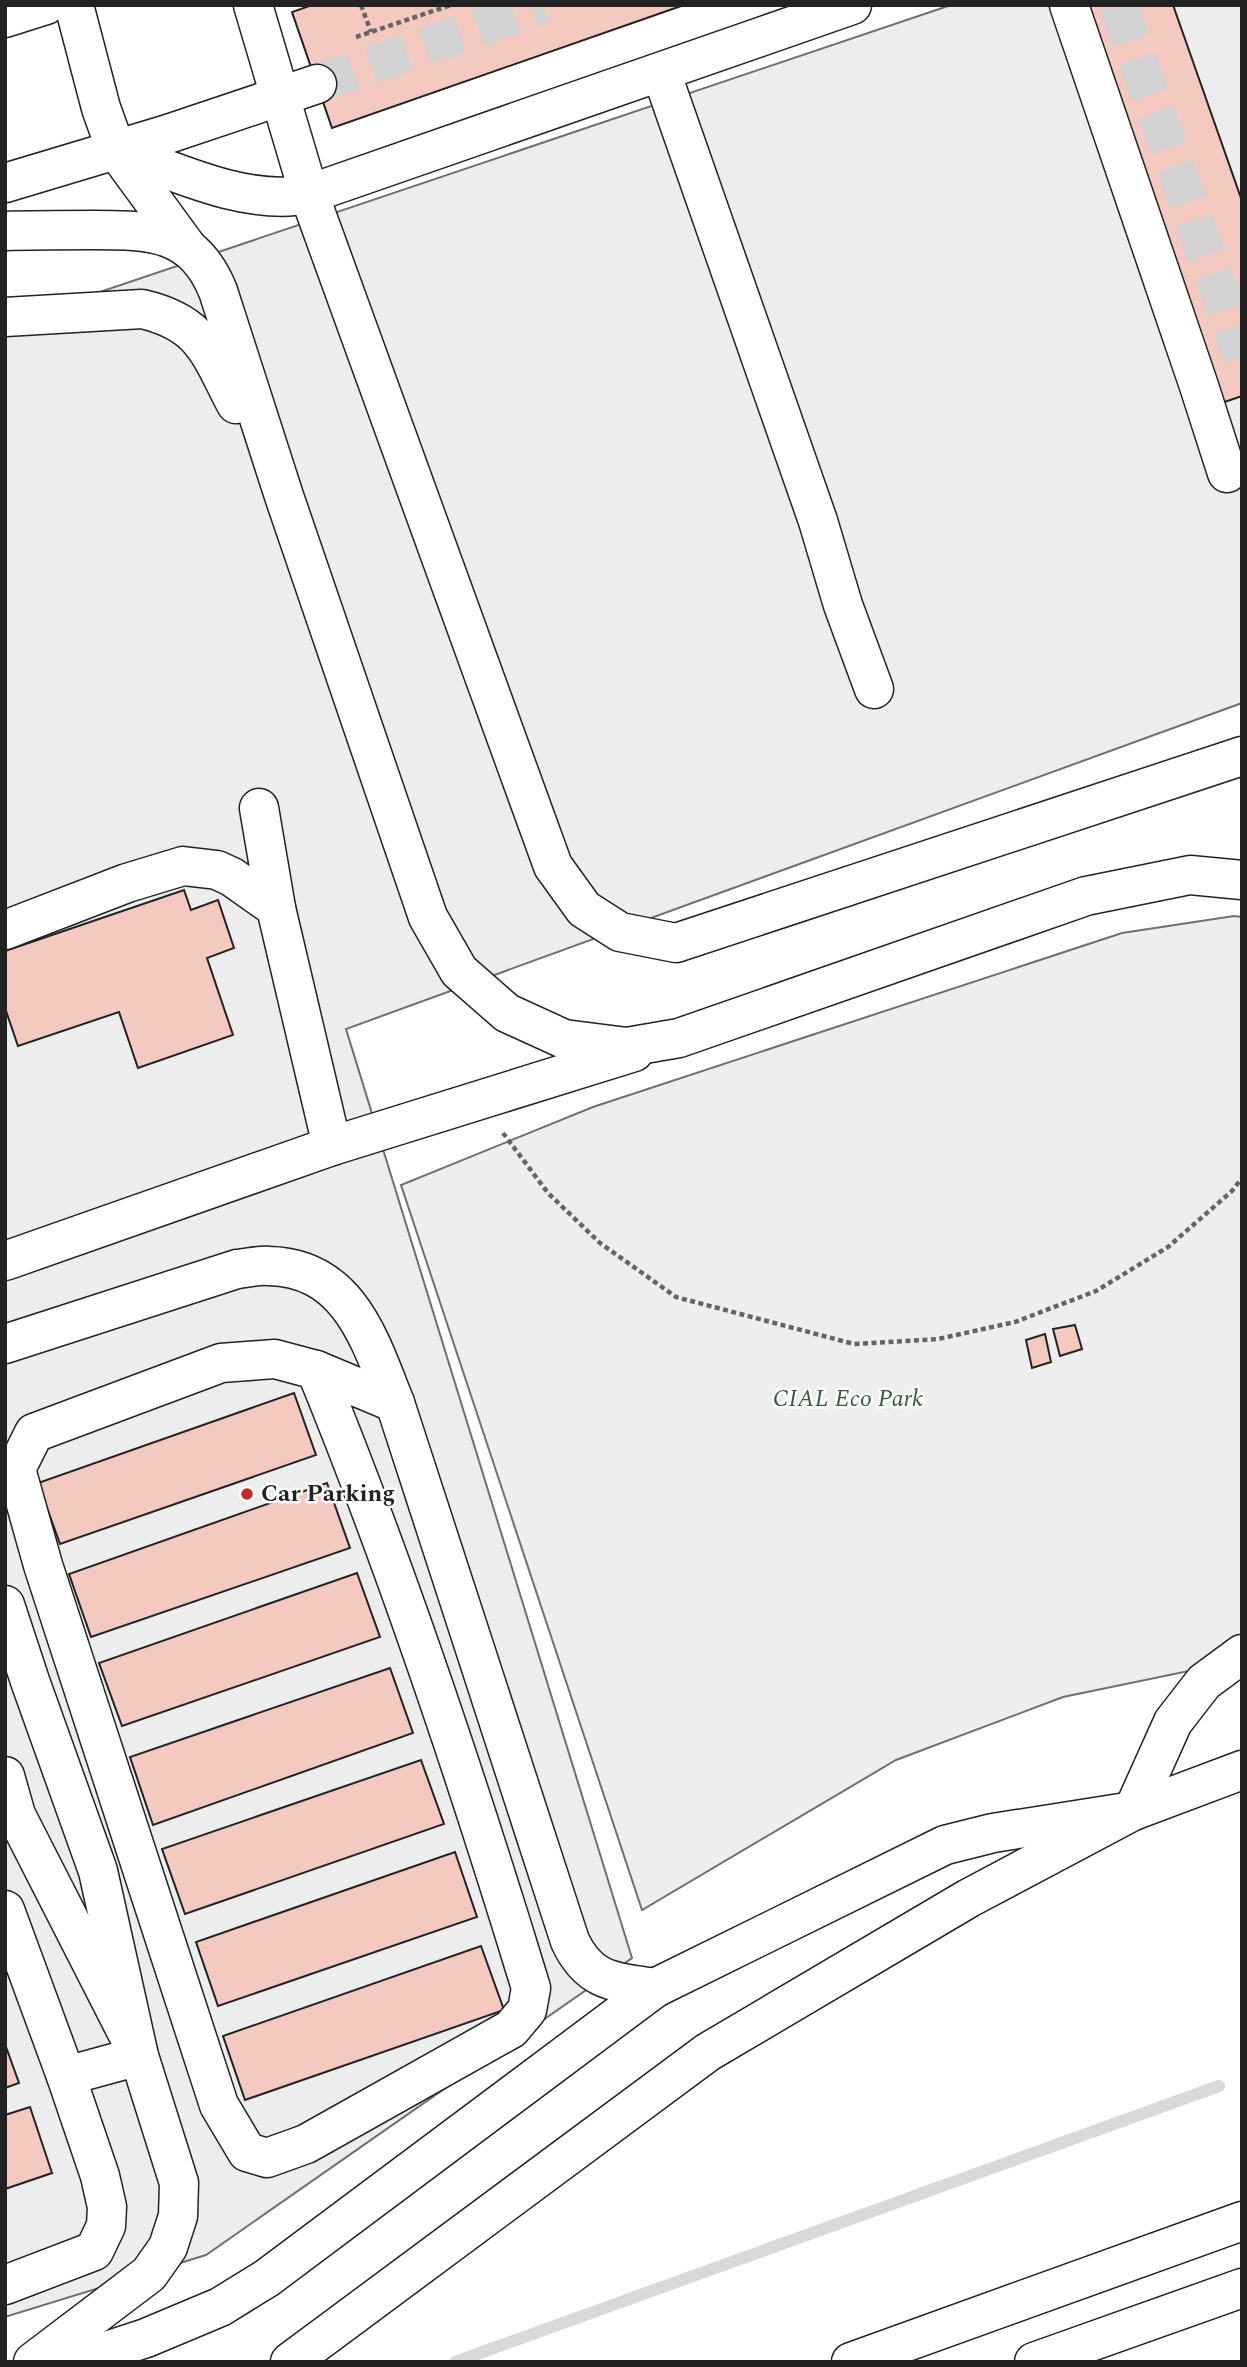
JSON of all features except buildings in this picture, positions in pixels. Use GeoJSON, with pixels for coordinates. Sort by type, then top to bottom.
{"type":"FeatureCollection","features":[{"type":"Feature","properties":{"kind":"street"},"geometry":{"type":"LineString","coordinates":[[5,18],[46,5]]}},
{"type":"Feature","properties":{"kind":"street"},"geometry":{"type":"LineString","coordinates":[[74,5],[101,108],[116,150],[187,247],[205,266],[218,291],[284,496],[428,917],[460,971],[507,1013],[565,1039],[627,1047],[679,1038]]}},
{"type":"Feature","properties":{"kind":"street"},"geometry":{"type":"LineString","coordinates":[[253,5],[309,194],[553,866],[584,909],[620,932],[676,943],[1242,756]]}},
{"type":"Feature","properties":{"kind":"street"},"geometry":{"type":"LineString","coordinates":[[116,150],[211,184],[246,193],[295,197],[852,5]]}},
{"type":"Feature","properties":{"kind":"street"},"geometry":{"type":"LineString","coordinates":[[1069,5],[1227,473]]}},
{"type":"Feature","properties":{"kind":"street"},"geometry":{"type":"LineString","coordinates":[[661,72],[874,689]]}},
{"type":"Feature","properties":{"kind":"street"},"geometry":{"type":"LineString","coordinates":[[5,183],[116,150],[317,84]]}},
{"type":"Feature","properties":{"kind":"street"},"geometry":{"type":"LineString","coordinates":[[5,231],[151,232],[176,240],[187,247]]}},
{"type":"Feature","properties":{"kind":"street"},"geometry":{"type":"LineString","coordinates":[[5,317],[142,309],[181,322],[198,337],[211,356],[284,496]]}},
{"type":"Feature","properties":{"kind":"street"},"geometry":{"type":"LineString","coordinates":[[259,808],[276,908],[332,1146]]}},
{"type":"Feature","properties":{"kind":"street"},"geometry":{"type":"LineString","coordinates":[[5,930],[127,883],[183,866],[217,870],[232,877],[276,908]]}},
{"type":"Feature","properties":{"kind":"street"},"geometry":{"type":"LineString","coordinates":[[5,1261],[332,1146],[679,1038],[1086,896],[1190,875],[1242,880]]}},
{"type":"Feature","properties":{"kind":"street"},"geometry":{"type":"LineString","coordinates":[[5,1345],[237,1269],[270,1266],[302,1272],[331,1287],[354,1310],[395,1403],[570,1941],[578,1958],[592,1972],[609,1981],[655,1988]]}},
{"type":"Feature","properties":{"kind":"street"},"geometry":{"type":"LineString","coordinates":[[316,1370],[353,1460],[436,1692],[531,1988],[527,2010],[511,2029],[306,2144],[267,2158],[247,2152],[219,2105],[43,1565],[16,1469],[34,1433],[221,1363],[275,1359],[316,1370],[395,1403]]}},
{"type":"Feature","properties":{"kind":"street"},"geometry":{"type":"LineString","coordinates":[[5,1605],[98,1871],[138,2056],[179,2182],[178,2216],[168,2247],[149,2274],[33,2362]]}},
{"type":"Feature","properties":{"kind":"street"},"geometry":{"type":"LineString","coordinates":[[1133,1811],[1173,1722],[1204,1682],[1242,1654]]}},
{"type":"Feature","properties":{"kind":"street"},"geometry":{"type":"LineString","coordinates":[[436,1692],[485,1676]]}},
{"type":"Feature","properties":{"kind":"street"},"geometry":{"type":"LineString","coordinates":[[290,2362],[708,2052],[969,1898],[1133,1811],[1242,1770]]}},
{"type":"Feature","properties":{"kind":"street"},"geometry":{"type":"LineString","coordinates":[[5,1776],[16,1815],[138,2056]]}},
{"type":"Feature","properties":{"kind":"street"},"geometry":{"type":"LineString","coordinates":[[73,2362],[146,2338],[220,2307],[267,2278],[655,1988],[945,1845],[993,1833],[1133,1811]]}},
{"type":"Feature","properties":{"kind":"street"},"geometry":{"type":"LineString","coordinates":[[5,1910],[66,2076],[100,2176],[107,2207],[106,2226],[94,2251],[5,2285]]}},
{"type":"Feature","properties":{"kind":"street"},"geometry":{"type":"LineString","coordinates":[[66,2076],[138,2056]]}},
{"type":"Feature","properties":{"kind":"street"},"geometry":{"type":"LineString","coordinates":[[156,2107],[219,2105]]}},
{"type":"Feature","properties":{"kind":"street"},"geometry":{"type":"LineString","coordinates":[[851,2362],[1242,2221]]}},
{"type":"Feature","properties":{"kind":"street"},"geometry":{"type":"LineString","coordinates":[[1034,2362],[1242,2288]]}},
{"type":"Feature","properties":{"kind":"path"},"geometry":{"type":"LineString","coordinates":[[361,5],[371,32]]}},
{"type":"Feature","properties":{"kind":"path"},"geometry":{"type":"LineString","coordinates":[[356,37],[451,5]]}},
{"type":"Feature","properties":{"kind":"path"},"geometry":{"type":"LineString","coordinates":[[478,1101],[548,1194],[600,1243],[676,1297],[854,1344],[938,1339],[1015,1322],[1096,1290],[1168,1247],[1242,1178]]}},
{"type":"Feature","properties":{"kind":"green space","name":"CIAL Eco Park"},"geometry":{"type":"Polygon","coordinates":[[[1242,917],[1242,1660],[1063,1697],[896,1760],[642,1910],[401,1185],[593,1107],[1122,933],[1242,917]]]}},
{"type":"Feature","properties":{"kind":"shaded area","name":"Car Parking"},"geometry":{"type":"Polygon","coordinates":[[[951,5],[1242,5],[1242,703],[346,1029],[632,1958],[206,2255],[5,2317],[5,324],[951,5]]]}},
{"type":"Feature","properties":{"kind":"waterway"},"geometry":{"type":"LineString","coordinates":[[455,2362],[1219,2086]]}},
{"type":"Feature","properties":{"kind":"tunnel"},"geometry":{"type":"LineString","coordinates":[[317,84],[543,5]]}},
{"type":"Feature","properties":{"kind":"tunnel"},"geometry":{"type":"LineString","coordinates":[[1118,5],[1242,357]]}},
{"type":"Feature","properties":{"kind":"place","name":"Car Parking"},"geometry":{"type":"Point","coordinates":[247,1494]}}]}
